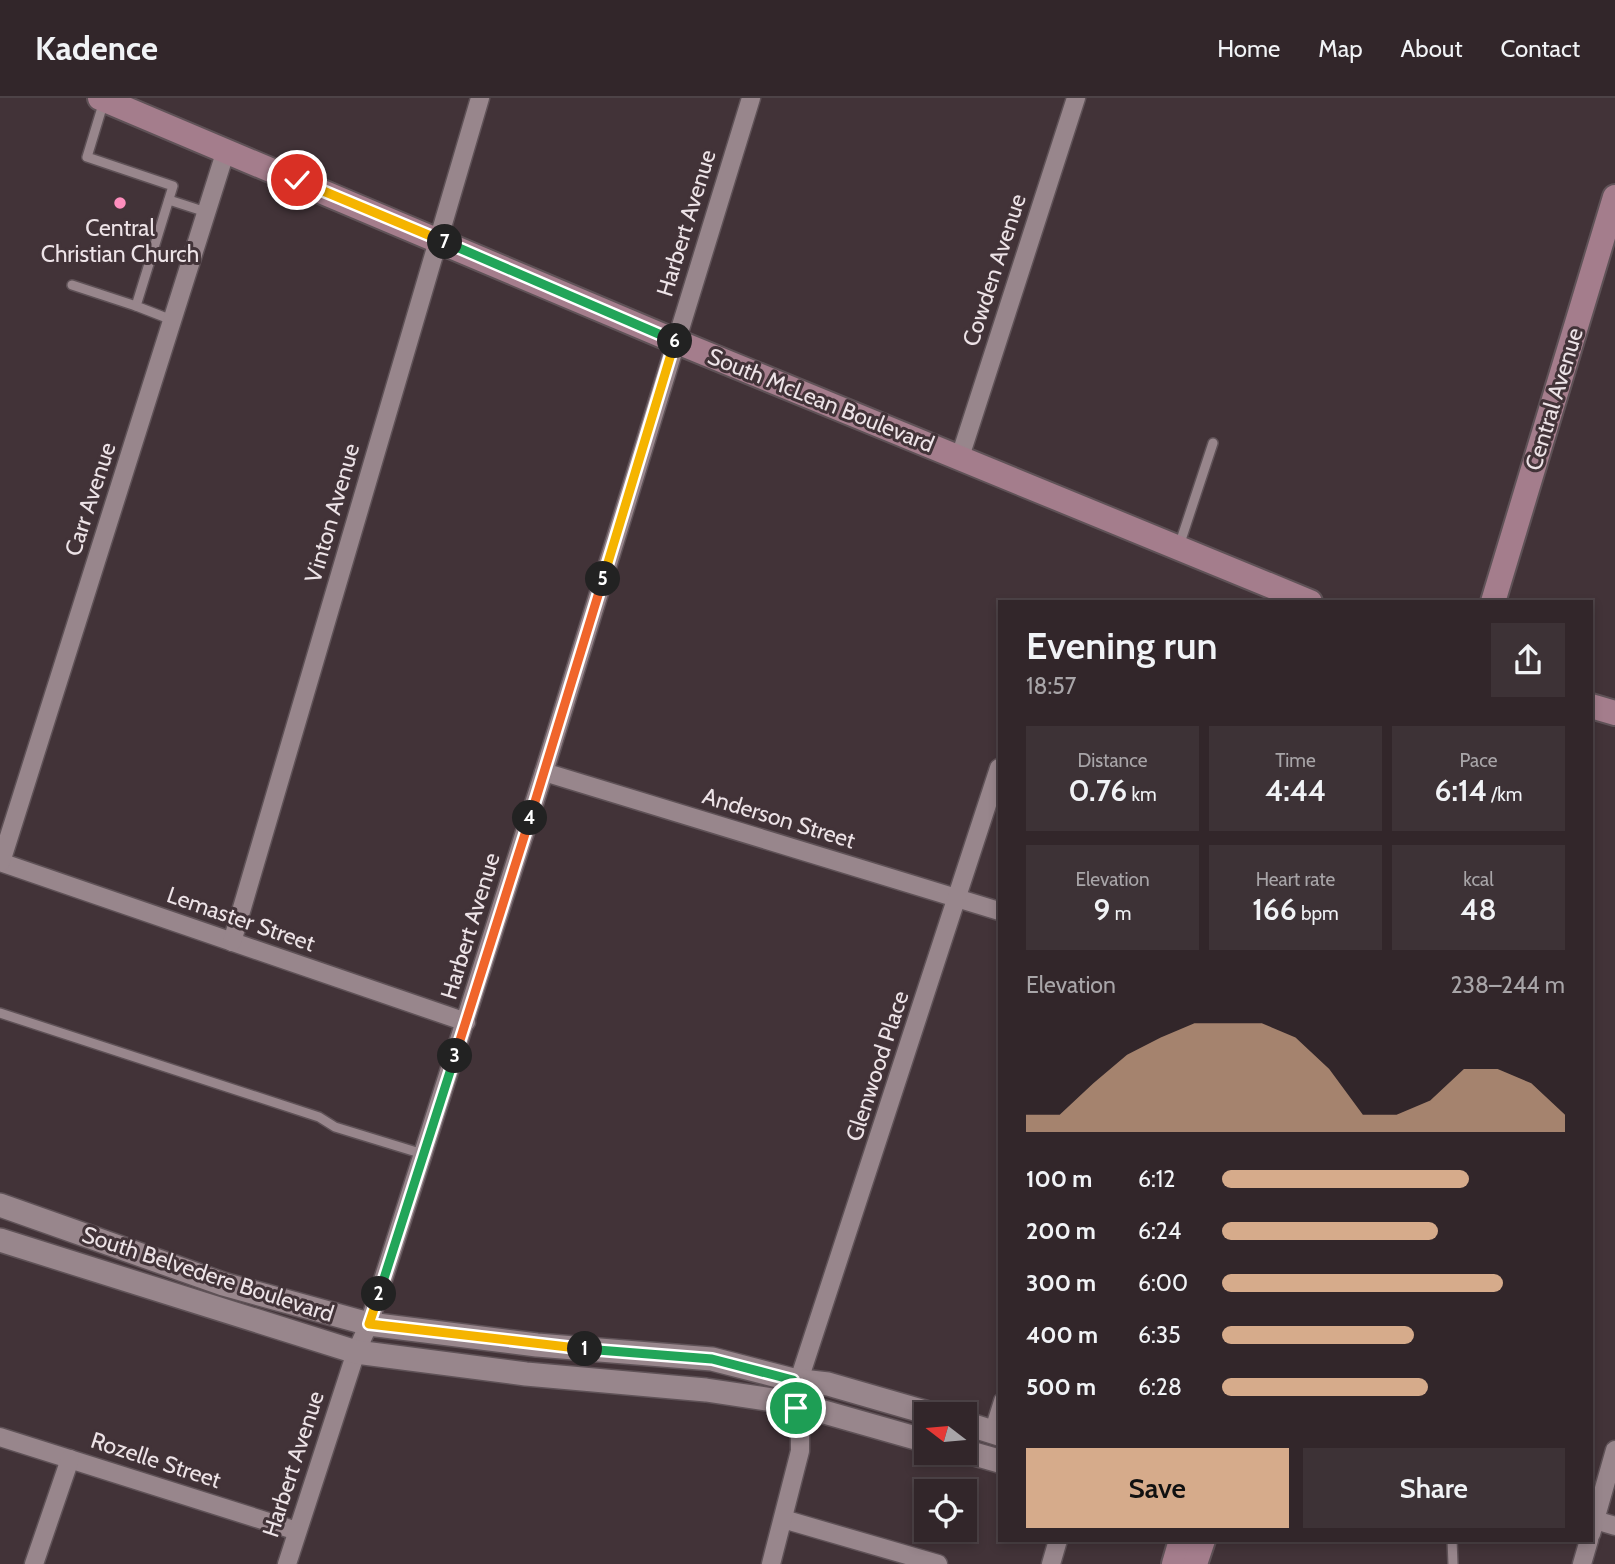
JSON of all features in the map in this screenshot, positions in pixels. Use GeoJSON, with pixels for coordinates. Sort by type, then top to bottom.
{"type":"FeatureCollection","features":[{"type":"Feature","properties":{"kind":"main road","name":"South McLean Boulevard"},"geometry":{"type":"LineString","coordinates":[[102,99],[675,341],[1305,600]]}},
{"type":"Feature","properties":{"kind":"main road","name":"Central Avenue"},"geometry":{"type":"LineString","coordinates":[[1494,600],[1615,197]]}},
{"type":"Feature","properties":{"kind":"main road"},"geometry":{"type":"LineString","coordinates":[[1593,707],[1615,713]]}},
{"type":"Feature","properties":{"kind":"main road"},"geometry":{"type":"LineString","coordinates":[[1174,1564],[1180,1542]]}},
{"type":"Feature","properties":{"kind":"main road"},"geometry":{"type":"LineString","coordinates":[[1195,1564],[1202,1542]]}},
{"type":"Feature","properties":{"kind":"street","name":"Vinton Avenue"},"geometry":{"type":"LineString","coordinates":[[232,942],[480,98]]}},
{"type":"Feature","properties":{"kind":"street","name":"Harbert Avenue"},"geometry":{"type":"LineString","coordinates":[[287,1564],[424,1154],[751,98]]}},
{"type":"Feature","properties":{"kind":"street","name":"Cowden Avenue"},"geometry":{"type":"LineString","coordinates":[[960,457],[1076,98]]}},
{"type":"Feature","properties":{"kind":"street","name":"Carr Avenue"},"geometry":{"type":"LineString","coordinates":[[1,862],[226,150]]}},
{"type":"Feature","properties":{"kind":"street","name":"Glenwood Place"},"geometry":{"type":"LineString","coordinates":[[771,1564],[800,1451],[797,1393],[998,771]]}},
{"type":"Feature","properties":{"kind":"street","name":"Anderson Street"},"geometry":{"type":"LineString","coordinates":[[544,772],[998,911]]}},
{"type":"Feature","properties":{"kind":"street","name":"Lemaster Street"},"geometry":{"type":"LineString","coordinates":[[1,862],[466,1021]]}},
{"type":"Feature","properties":{"kind":"street","name":"South Belvedere Boulevard"},"geometry":{"type":"LineString","coordinates":[[0,1205],[223,1284],[369,1324],[537,1345],[712,1359],[914,1437]]}},
{"type":"Feature","properties":{"kind":"street","name":"South Belvedere Boulevard"},"geometry":{"type":"LineString","coordinates":[[0,1240],[356,1352],[526,1374],[706,1390],[797,1393],[828,1384],[914,1409]]}},
{"type":"Feature","properties":{"kind":"street"},"geometry":{"type":"LineString","coordinates":[[977,1427],[994,1432]]}},
{"type":"Feature","properties":{"kind":"street","name":"Rozelle Street"},"geometry":{"type":"LineString","coordinates":[[0,1437],[298,1531]]}},
{"type":"Feature","properties":{"kind":"street"},"geometry":{"type":"LineString","coordinates":[[1615,1450],[1596,1496],[1593,1527],[1615,1526]]}},
{"type":"Feature","properties":{"kind":"street"},"geometry":{"type":"LineString","coordinates":[[977,1455],[998,1461]]}},
{"type":"Feature","properties":{"kind":"street"},"geometry":{"type":"LineString","coordinates":[[34,1564],[70,1459]]}},
{"type":"Feature","properties":{"kind":"street"},"geometry":{"type":"LineString","coordinates":[[783,1519],[938,1564]]}},
{"type":"Feature","properties":{"kind":"street"},"geometry":{"type":"LineString","coordinates":[[1051,1564],[1057,1542]]}},
{"type":"Feature","properties":{"kind":"street"},"geometry":{"type":"LineString","coordinates":[[1582,1564],[1588,1542]]}},
{"type":"Feature","properties":{"kind":"lane"},"geometry":{"type":"LineString","coordinates":[[102,99],[88,157],[173,186],[136,306]]}},
{"type":"Feature","properties":{"kind":"lane"},"geometry":{"type":"LineString","coordinates":[[169,200],[206,212]]}},
{"type":"Feature","properties":{"kind":"lane"},"geometry":{"type":"LineString","coordinates":[[72,285],[172,320]]}},
{"type":"Feature","properties":{"kind":"lane"},"geometry":{"type":"LineString","coordinates":[[1178,548],[1213,443]]}},
{"type":"Feature","properties":{"kind":"lane"},"geometry":{"type":"LineString","coordinates":[[0,1013],[176,1068],[309,1114],[335,1127],[424,1154]]}},
{"type":"Feature","properties":{"kind":"lane"},"geometry":{"type":"LineString","coordinates":[[994,1432],[998,1406]]}},
{"type":"Feature","properties":{"kind":"lane"},"geometry":{"type":"LineString","coordinates":[[1452,1542],[1453,1564]]}},
{"type":"Feature","properties":{"kind":"place","name":"Central Christian Church"},"geometry":{"type":"Point","coordinates":[120,203]}},
{"type":"Feature","properties":{"kind":"route"},"geometry":{"type":"LineString","coordinates":[[297,180],[675,341],[518,855],[369,1324],[537,1345],[712,1359],[793,1380],[785,1386],[783,1394],[786,1402],[796,1408]]}}]}
